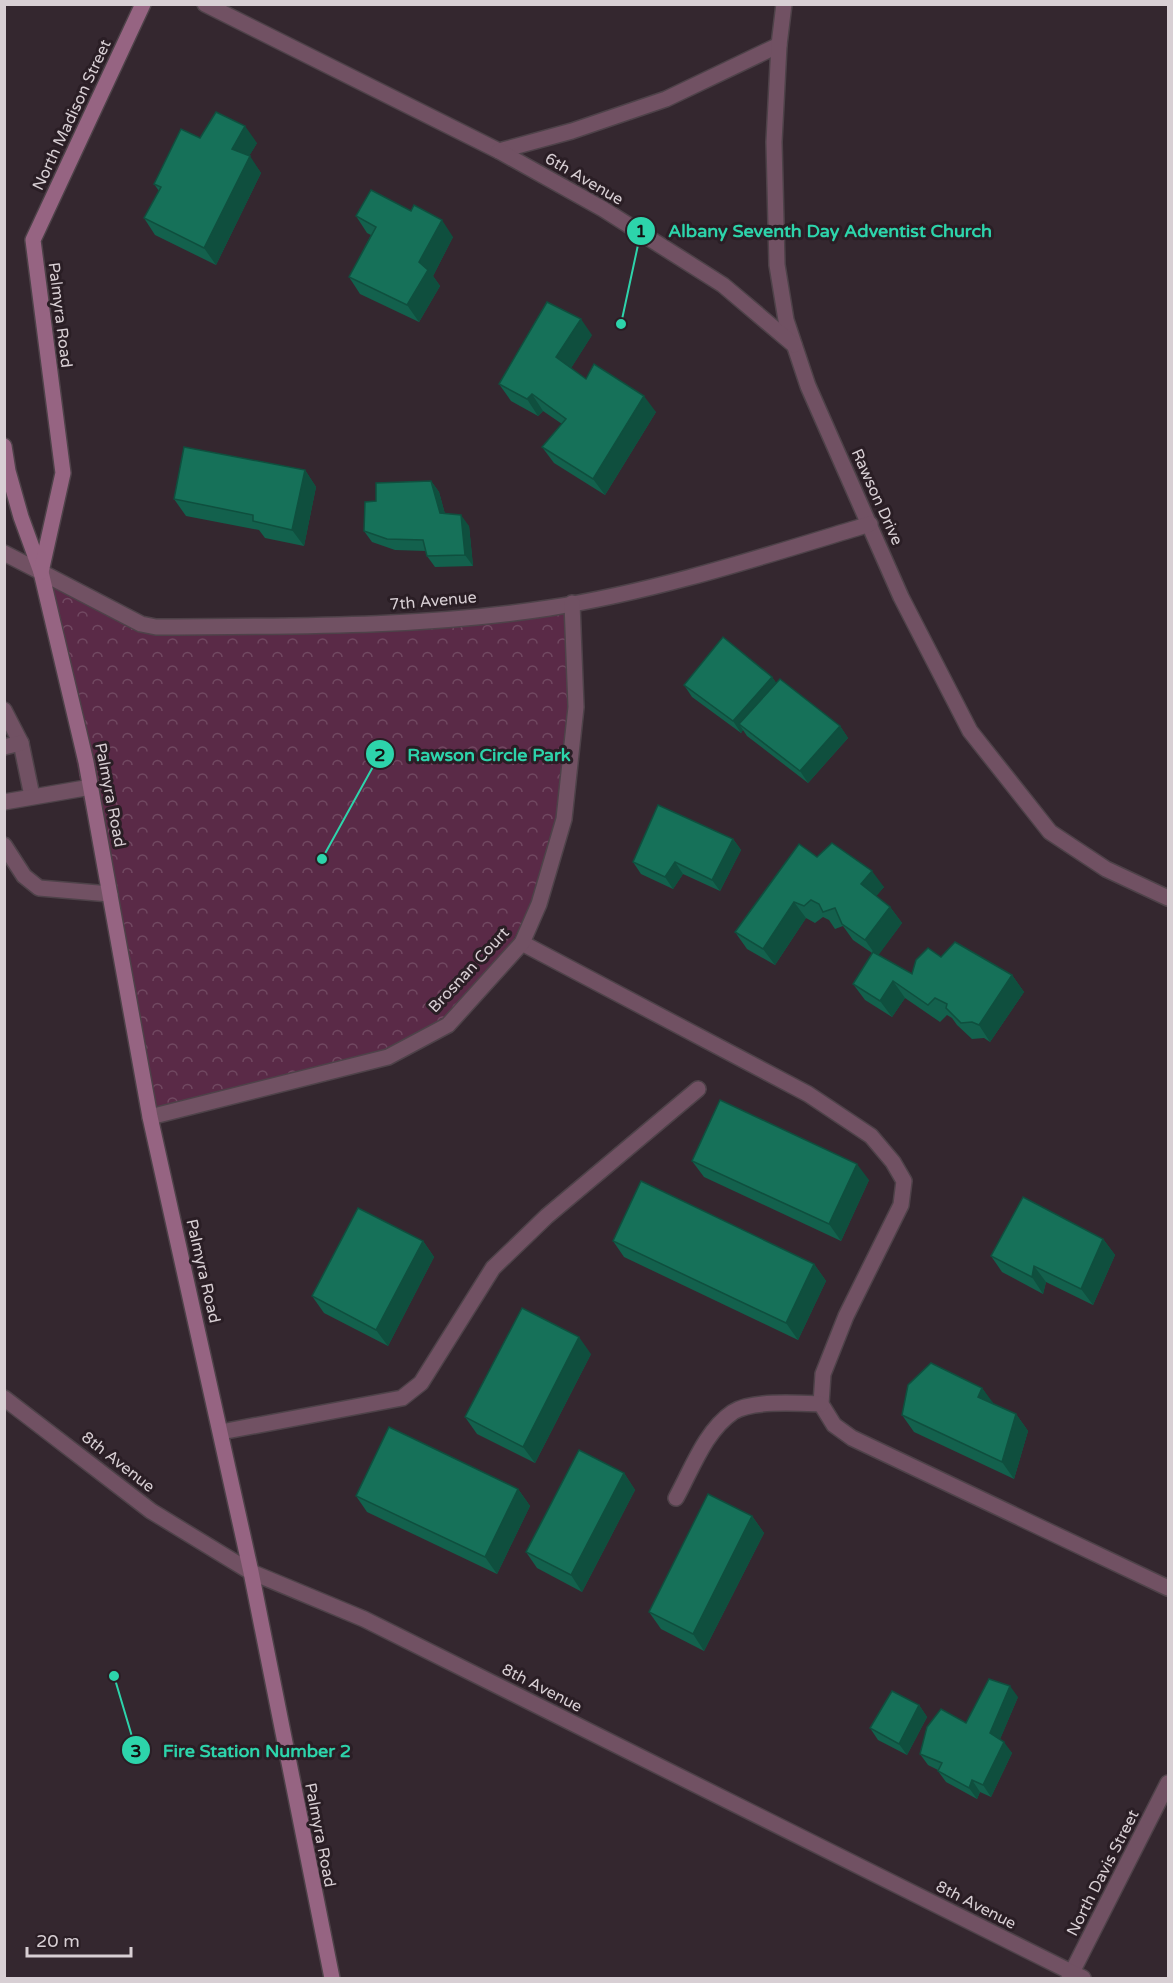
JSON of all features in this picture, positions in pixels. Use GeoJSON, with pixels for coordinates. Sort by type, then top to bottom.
{"type":"FeatureCollection","features":[{"type":"Feature","properties":{"kind":"main road","name":"North Madison Street"},"geometry":{"type":"LineString","coordinates":[[33,240],[143,4]]}},
{"type":"Feature","properties":{"kind":"main road","name":"Palmyra Road"},"geometry":{"type":"LineString","coordinates":[[33,240],[63,473],[41,572]]}},
{"type":"Feature","properties":{"kind":"main road","name":"Palmyra Road"},"geometry":{"type":"LineString","coordinates":[[4,446],[8,471],[21,517],[41,572],[91,787],[150,1117],[251,1572],[332,1978]]}},
{"type":"Feature","properties":{"kind":"street","name":"6th Avenue"},"geometry":{"type":"LineString","coordinates":[[205,4],[499,151],[603,209],[723,285],[795,346]]}},
{"type":"Feature","properties":{"kind":"street","name":"Rawson Drive"},"geometry":{"type":"LineString","coordinates":[[784,4],[778,45],[774,142],[777,265],[786,320],[808,386],[901,597],[970,731],[1050,832],[1106,869],[1168,898]]}},
{"type":"Feature","properties":{"kind":"street","name":"6th Avenue"},"geometry":{"type":"LineString","coordinates":[[499,151],[572,131],[666,99],[778,45]]}},
{"type":"Feature","properties":{"kind":"street","name":"7th Avenue"},"geometry":{"type":"LineString","coordinates":[[4,554],[141,624],[156,627],[351,626],[458,619],[572,603],[699,576],[870,524]]}},
{"type":"Feature","properties":{"kind":"street","name":"Brosnan Court"},"geometry":{"type":"LineString","coordinates":[[150,1117],[388,1057],[447,1024],[522,943],[539,904],[564,819],[576,707],[572,603]]}},
{"type":"Feature","properties":{"kind":"street"},"geometry":{"type":"LineString","coordinates":[[4,710],[21,743],[32,796]]}},
{"type":"Feature","properties":{"kind":"street"},"geometry":{"type":"LineString","coordinates":[[4,747],[21,743]]}},
{"type":"Feature","properties":{"kind":"street"},"geometry":{"type":"LineString","coordinates":[[4,802],[91,787]]}},
{"type":"Feature","properties":{"kind":"street"},"geometry":{"type":"LineString","coordinates":[[4,845],[24,876],[39,888],[110,894]]}},
{"type":"Feature","properties":{"kind":"street"},"geometry":{"type":"LineString","coordinates":[[522,943],[808,1094],[871,1136],[893,1162],[904,1181],[901,1205],[846,1316],[824,1374],[821,1404],[834,1425],[852,1437],[1168,1588]]}},
{"type":"Feature","properties":{"kind":"street"},"geometry":{"type":"LineString","coordinates":[[221,1432],[402,1398],[421,1383],[493,1268],[547,1216],[698,1089]]}},
{"type":"Feature","properties":{"kind":"street","name":"8th Avenue"},"geometry":{"type":"LineString","coordinates":[[4,1398],[151,1511],[251,1572],[375,1625],[1075,1977]]}},
{"type":"Feature","properties":{"kind":"street"},"geometry":{"type":"LineString","coordinates":[[676,1498],[710,1436],[734,1412],[771,1403],[821,1404]]}},
{"type":"Feature","properties":{"kind":"street","name":"North Davis Street"},"geometry":{"type":"LineString","coordinates":[[1075,1977],[1168,1783]]}},
{"type":"Feature","properties":{"kind":"green space"},"geometry":{"type":"Polygon","coordinates":[[[43,581],[154,629],[569,607],[572,705],[560,817],[533,902],[506,954],[445,1018],[386,1049],[153,1112],[84,802],[43,581]]]}},
{"type":"Feature","properties":{"kind":"building"},"geometry":{"type":"Polygon","coordinates":[[[216,112],[245,126],[232,149],[250,156],[204,248],[144,218],[161,187],[154,184],[181,129],[200,138],[216,112]]]}},
{"type":"Feature","properties":{"kind":"building"},"geometry":{"type":"Polygon","coordinates":[[[371,190],[411,211],[414,205],[442,220],[419,262],[428,270],[407,305],[349,277],[376,227],[356,216],[371,190]]]}},
{"type":"Feature","properties":{"kind":"building"},"geometry":{"type":"Polygon","coordinates":[[[547,302],[581,319],[556,357],[586,379],[594,364],[644,396],[593,479],[542,447],[566,419],[532,394],[527,399],[499,384],[547,302]]]}},
{"type":"Feature","properties":{"kind":"building"},"geometry":{"type":"Polygon","coordinates":[[[184,447],[305,470],[292,530],[253,521],[253,515],[174,499],[184,447]]]}},
{"type":"Feature","properties":{"kind":"building"},"geometry":{"type":"Polygon","coordinates":[[[431,481],[440,513],[461,515],[465,555],[427,556],[423,540],[387,539],[364,531],[365,502],[376,501],[376,483],[431,481]]]}},
{"type":"Feature","properties":{"kind":"building"},"geometry":{"type":"Polygon","coordinates":[[[723,637],[772,677],[733,721],[684,685],[723,637]]]}},
{"type":"Feature","properties":{"kind":"building"},"geometry":{"type":"Polygon","coordinates":[[[780,679],[840,726],[800,771],[739,724],[780,679]]]}},
{"type":"Feature","properties":{"kind":"building"},"geometry":{"type":"Polygon","coordinates":[[[658,805],[733,839],[712,880],[675,862],[665,877],[633,862],[658,805]]]}},
{"type":"Feature","properties":{"kind":"building"},"geometry":{"type":"Polygon","coordinates":[[[832,843],[872,871],[861,884],[890,907],[865,940],[842,924],[835,908],[823,912],[819,904],[811,900],[804,906],[794,902],[763,949],[735,932],[799,844],[817,857],[832,843]]]}},
{"type":"Feature","properties":{"kind":"building"},"geometry":{"type":"Polygon","coordinates":[[[955,942],[1012,975],[979,1025],[972,1022],[961,1023],[946,1008],[947,1004],[935,998],[928,1005],[893,981],[880,1001],[853,984],[873,952],[912,974],[916,960],[928,948],[941,957],[955,942]]]}},
{"type":"Feature","properties":{"kind":"building"},"geometry":{"type":"Polygon","coordinates":[[[720,1100],[857,1164],[829,1224],[692,1161],[720,1100]]]}},
{"type":"Feature","properties":{"kind":"building"},"geometry":{"type":"Polygon","coordinates":[[[641,1181],[814,1264],[786,1323],[613,1241],[641,1181]]]}},
{"type":"Feature","properties":{"kind":"building"},"geometry":{"type":"Polygon","coordinates":[[[1023,1197],[1103,1239],[1081,1289],[1034,1266],[1032,1277],[991,1256],[1023,1197]]]}},
{"type":"Feature","properties":{"kind":"building"},"geometry":{"type":"Polygon","coordinates":[[[358,1208],[423,1241],[376,1330],[312,1296],[358,1208]]]}},
{"type":"Feature","properties":{"kind":"building"},"geometry":{"type":"Polygon","coordinates":[[[522,1308],[579,1337],[523,1447],[465,1417],[522,1308]]]}},
{"type":"Feature","properties":{"kind":"building"},"geometry":{"type":"Polygon","coordinates":[[[931,1363],[982,1388],[978,1397],[1016,1414],[1002,1462],[902,1415],[908,1385],[931,1363]]]}},
{"type":"Feature","properties":{"kind":"building"},"geometry":{"type":"Polygon","coordinates":[[[389,1427],[518,1489],[485,1557],[356,1496],[389,1427]]]}},
{"type":"Feature","properties":{"kind":"building"},"geometry":{"type":"Polygon","coordinates":[[[579,1450],[624,1473],[571,1575],[526,1552],[579,1450]]]}},
{"type":"Feature","properties":{"kind":"building"},"geometry":{"type":"Polygon","coordinates":[[[708,1494],[752,1516],[693,1634],[649,1612],[708,1494]]]}},
{"type":"Feature","properties":{"kind":"building"},"geometry":{"type":"Polygon","coordinates":[[[989,1679],[1010,1686],[990,1733],[1004,1742],[983,1785],[972,1780],[969,1788],[938,1771],[942,1763],[920,1754],[927,1727],[941,1709],[966,1723],[989,1679]]]}},
{"type":"Feature","properties":{"kind":"building"},"geometry":{"type":"Polygon","coordinates":[[[892,1691],[919,1705],[899,1744],[870,1728],[892,1691]]]}},
{"type":"Feature","properties":{"kind":"place","name":"Albany Seventh Day Adventist Church"},"geometry":{"type":"Point","coordinates":[621,324]}},
{"type":"Feature","properties":{"kind":"place","name":"Rawson Circle Park"},"geometry":{"type":"Point","coordinates":[322,859]}},
{"type":"Feature","properties":{"kind":"place","name":"Fire Station Number 2"},"geometry":{"type":"Point","coordinates":[114,1676]}}]}
